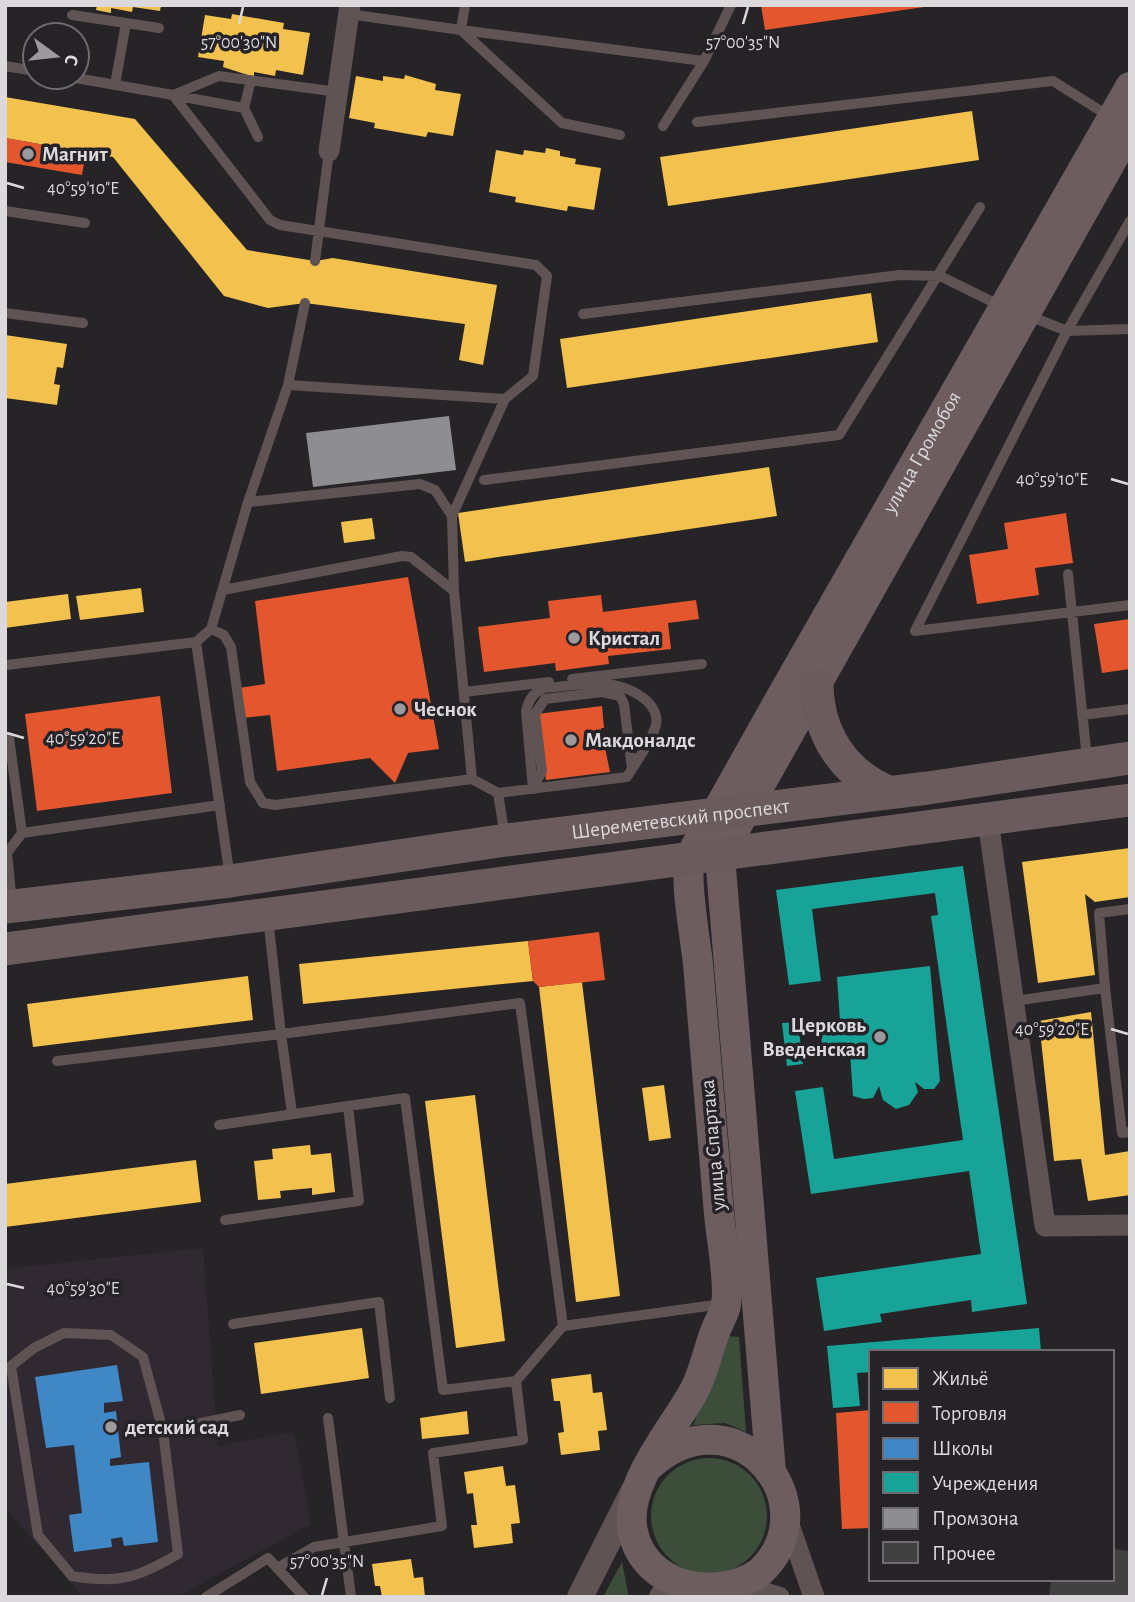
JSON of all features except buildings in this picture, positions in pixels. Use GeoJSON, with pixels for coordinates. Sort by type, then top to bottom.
{"type":"FeatureCollection","features":[{"type":"Feature","properties":{"kind":"main road","name":"улица Громобоя"},"geometry":{"type":"LineString","coordinates":[[731,813],[1014,311],[1125,126],[1130,87]]}},
{"type":"Feature","properties":{"kind":"main road","name":"улица Громобоя"},"geometry":{"type":"LineString","coordinates":[[731,813],[817,685],[1014,311]]}},
{"type":"Feature","properties":{"kind":"main road"},"geometry":{"type":"LineString","coordinates":[[817,685],[822,723],[837,752],[854,772],[889,792]]}},
{"type":"Feature","properties":{"kind":"main road","name":"Шереметевский проспект"},"geometry":{"type":"LineString","coordinates":[[1130,758],[731,813],[506,840],[230,881],[9,906],[11,948],[1130,800]]}},
{"type":"Feature","properties":{"kind":"main road"},"geometry":{"type":"LineString","coordinates":[[704,858],[731,813]]}},
{"type":"Feature","properties":{"kind":"main road","name":"улица Спартака"},"geometry":{"type":"LineString","coordinates":[[644,1474],[698,1384],[727,1303],[704,858]]}},
{"type":"Feature","properties":{"kind":"main road","name":"улица Спартака"},"geometry":{"type":"LineString","coordinates":[[704,858],[771,1472]]}},
{"type":"Feature","properties":{"kind":"main road"},"geometry":{"type":"LineString","coordinates":[[230,881],[252,917]]}},
{"type":"Feature","properties":{"kind":"main road"},"geometry":{"type":"LineString","coordinates":[[638,1549],[663,1578],[680,1588],[723,1591],[753,1578],[774,1556],[780,1542],[785,1512],[781,1491],[771,1472],[758,1457],[741,1446],[702,1438],[665,1451],[644,1474],[631,1517],[638,1549],[655,1597]]}},
{"type":"Feature","properties":{"kind":"street"},"geometry":{"type":"LineString","coordinates":[[329,151],[350,10]]}},
{"type":"Feature","properties":{"kind":"street"},"geometry":{"type":"LineString","coordinates":[[988,820],[1045,1226],[1130,1225]]}},
{"type":"Feature","properties":{"kind":"street"},"geometry":{"type":"LineString","coordinates":[[580,1597],[644,1474]]}},
{"type":"Feature","properties":{"kind":"street"},"geometry":{"type":"LineString","coordinates":[[785,1512],[814,1597]]}},
{"type":"Feature","properties":{"kind":"street"},"geometry":{"type":"LineString","coordinates":[[662,1597],[723,1591],[779,1597]]}},
{"type":"Feature","properties":{"kind":"lane"},"geometry":{"type":"LineString","coordinates":[[461,30],[465,5]]}},
{"type":"Feature","properties":{"kind":"lane"},"geometry":{"type":"LineString","coordinates":[[663,126],[704,61],[731,5]]}},
{"type":"Feature","properties":{"kind":"lane"},"geometry":{"type":"LineString","coordinates":[[350,10],[461,30],[704,61]]}},
{"type":"Feature","properties":{"kind":"lane"},"geometry":{"type":"LineString","coordinates":[[72,15],[159,28]]}},
{"type":"Feature","properties":{"kind":"lane"},"geometry":{"type":"LineString","coordinates":[[115,85],[126,23]]}},
{"type":"Feature","properties":{"kind":"lane"},"geometry":{"type":"LineString","coordinates":[[461,30],[562,123],[620,135]]}},
{"type":"Feature","properties":{"kind":"lane"},"geometry":{"type":"LineString","coordinates":[[173,95],[219,76],[338,92]]}},
{"type":"Feature","properties":{"kind":"lane"},"geometry":{"type":"LineString","coordinates":[[251,80],[244,108],[258,137]]}},
{"type":"Feature","properties":{"kind":"lane"},"geometry":{"type":"LineString","coordinates":[[91,81],[244,108]]}},
{"type":"Feature","properties":{"kind":"lane"},"geometry":{"type":"LineString","coordinates":[[697,122],[1053,81],[1125,126]]}},
{"type":"Feature","properties":{"kind":"lane"},"geometry":{"type":"LineString","coordinates":[[173,95],[270,220],[280,225],[536,265],[547,276],[548,287],[533,376],[505,400],[452,516],[454,591],[472,779]]}},
{"type":"Feature","properties":{"kind":"lane"},"geometry":{"type":"LineString","coordinates":[[315,261],[329,151]]}},
{"type":"Feature","properties":{"kind":"lane"},"geometry":{"type":"LineString","coordinates":[[484,481],[839,435],[940,276],[980,207]]}},
{"type":"Feature","properties":{"kind":"lane"},"geometry":{"type":"LineString","coordinates":[[5,211],[85,223]]}},
{"type":"Feature","properties":{"kind":"lane"},"geometry":{"type":"LineString","coordinates":[[1130,221],[1067,331],[915,631],[1130,605]]}},
{"type":"Feature","properties":{"kind":"lane"},"geometry":{"type":"LineString","coordinates":[[583,314],[900,275],[940,276],[1014,311],[1067,331],[1130,329]]}},
{"type":"Feature","properties":{"kind":"lane"},"geometry":{"type":"LineString","coordinates":[[7,665],[196,642],[211,629],[248,502],[288,385],[305,303]]}},
{"type":"Feature","properties":{"kind":"lane"},"geometry":{"type":"LineString","coordinates":[[5,313],[83,323]]}},
{"type":"Feature","properties":{"kind":"lane"},"geometry":{"type":"LineString","coordinates":[[288,385],[505,400]]}},
{"type":"Feature","properties":{"kind":"lane"},"geometry":{"type":"LineString","coordinates":[[248,502],[421,484],[435,490],[452,516]]}},
{"type":"Feature","properties":{"kind":"lane"},"geometry":{"type":"LineString","coordinates":[[223,590],[402,556],[418,562],[454,591]]}},
{"type":"Feature","properties":{"kind":"lane"},"geometry":{"type":"LineString","coordinates":[[1068,574],[1088,763]]}},
{"type":"Feature","properties":{"kind":"lane"},"geometry":{"type":"LineString","coordinates":[[211,629],[224,635],[231,648],[250,782],[263,803],[275,805],[472,779],[498,793],[627,777],[656,726],[657,715],[652,706],[632,690],[613,682],[544,688],[528,700],[526,711],[534,788]]}},
{"type":"Feature","properties":{"kind":"lane"},"geometry":{"type":"LineString","coordinates":[[196,642],[230,881]]}},
{"type":"Feature","properties":{"kind":"lane"},"geometry":{"type":"LineString","coordinates":[[464,692],[702,664]]}},
{"type":"Feature","properties":{"kind":"lane"},"geometry":{"type":"LineString","coordinates":[[534,788],[542,771],[535,713],[545,699],[602,692],[620,696],[624,704],[632,769]]}},
{"type":"Feature","properties":{"kind":"lane"},"geometry":{"type":"LineString","coordinates":[[1082,715],[1130,709]]}},
{"type":"Feature","properties":{"kind":"lane"},"geometry":{"type":"LineString","coordinates":[[5,738],[9,737],[22,833],[7,853],[9,906]]}},
{"type":"Feature","properties":{"kind":"lane"},"geometry":{"type":"LineString","coordinates":[[498,793],[506,840]]}},
{"type":"Feature","properties":{"kind":"lane"},"geometry":{"type":"LineString","coordinates":[[22,833],[220,805]]}},
{"type":"Feature","properties":{"kind":"lane"},"geometry":{"type":"LineString","coordinates":[[1130,909],[1099,913],[1122,1133],[1130,1132]]}},
{"type":"Feature","properties":{"kind":"lane"},"geometry":{"type":"LineString","coordinates":[[252,917],[281,1034],[292,1113]]}},
{"type":"Feature","properties":{"kind":"lane"},"geometry":{"type":"LineString","coordinates":[[1014,1001],[1105,988]]}},
{"type":"Feature","properties":{"kind":"lane"},"geometry":{"type":"LineString","coordinates":[[57,1061],[520,1003],[563,1326]]}},
{"type":"Feature","properties":{"kind":"lane"},"geometry":{"type":"LineString","coordinates":[[219,1125],[405,1098],[443,1390],[516,1381],[563,1326],[727,1303]]}},
{"type":"Feature","properties":{"kind":"lane"},"geometry":{"type":"LineString","coordinates":[[225,1220],[359,1201],[348,1106]]}},
{"type":"Feature","properties":{"kind":"lane"},"geometry":{"type":"LineString","coordinates":[[233,1324],[379,1301],[390,1398]]}},
{"type":"Feature","properties":{"kind":"lane"},"geometry":{"type":"LineString","coordinates":[[64,1334],[111,1335],[143,1357],[163,1432],[178,1554],[133,1576],[107,1582],[72,1576],[38,1535],[11,1366],[34,1348],[64,1334]]}},
{"type":"Feature","properties":{"kind":"lane"},"geometry":{"type":"LineString","coordinates":[[277,1567],[314,1547],[442,1526],[433,1453],[523,1440],[516,1381]]}},
{"type":"Feature","properties":{"kind":"lane"},"geometry":{"type":"LineString","coordinates":[[163,1432],[240,1415]]}},
{"type":"Feature","properties":{"kind":"lane"},"geometry":{"type":"LineString","coordinates":[[328,1418],[351,1597]]}},
{"type":"Feature","properties":{"kind":"lane"},"geometry":{"type":"LineString","coordinates":[[206,1597],[268,1558],[303,1597]]}},
{"type":"Feature","properties":{"kind":"shaded area","name":"детский сад"},"geometry":{"type":"Polygon","coordinates":[[[203,1248],[218,1446],[294,1432],[311,1524],[177,1597],[83,1597],[5,1508],[5,1269],[203,1248]]]}},
{"type":"Feature","properties":{"kind":"green space"},"geometry":{"type":"Polygon","coordinates":[[[727,1336],[739,1337],[746,1432],[725,1423],[693,1425],[727,1336]]]}},
{"type":"Feature","properties":{"kind":"green space"},"geometry":{"type":"Polygon","coordinates":[[[709,1458],[731,1462],[750,1475],[763,1494],[767,1516],[763,1538],[750,1557],[731,1570],[709,1574],[687,1570],[668,1557],[655,1538],[651,1516],[655,1494],[668,1475],[687,1462],[709,1458]]]}},
{"type":"Feature","properties":{"kind":"green space"},"geometry":{"type":"Polygon","coordinates":[[[622,1562],[629,1597],[603,1597],[622,1562]]]}},
{"type":"Feature","properties":{"kind":"place","name":"Магнит"},"geometry":{"type":"Point","coordinates":[28,154]}},
{"type":"Feature","properties":{"kind":"place","name":"Кристал"},"geometry":{"type":"Point","coordinates":[574,638]}},
{"type":"Feature","properties":{"kind":"place","name":"Чеснок"},"geometry":{"type":"Point","coordinates":[400,709]}},
{"type":"Feature","properties":{"kind":"place","name":"Макдоналдс"},"geometry":{"type":"Point","coordinates":[571,740]}},
{"type":"Feature","properties":{"kind":"place","name":"Церковь Введенская"},"geometry":{"type":"Point","coordinates":[880,1037]}},
{"type":"Feature","properties":{"kind":"place","name":"детский сад"},"geometry":{"type":"Point","coordinates":[111,1427]}}]}
